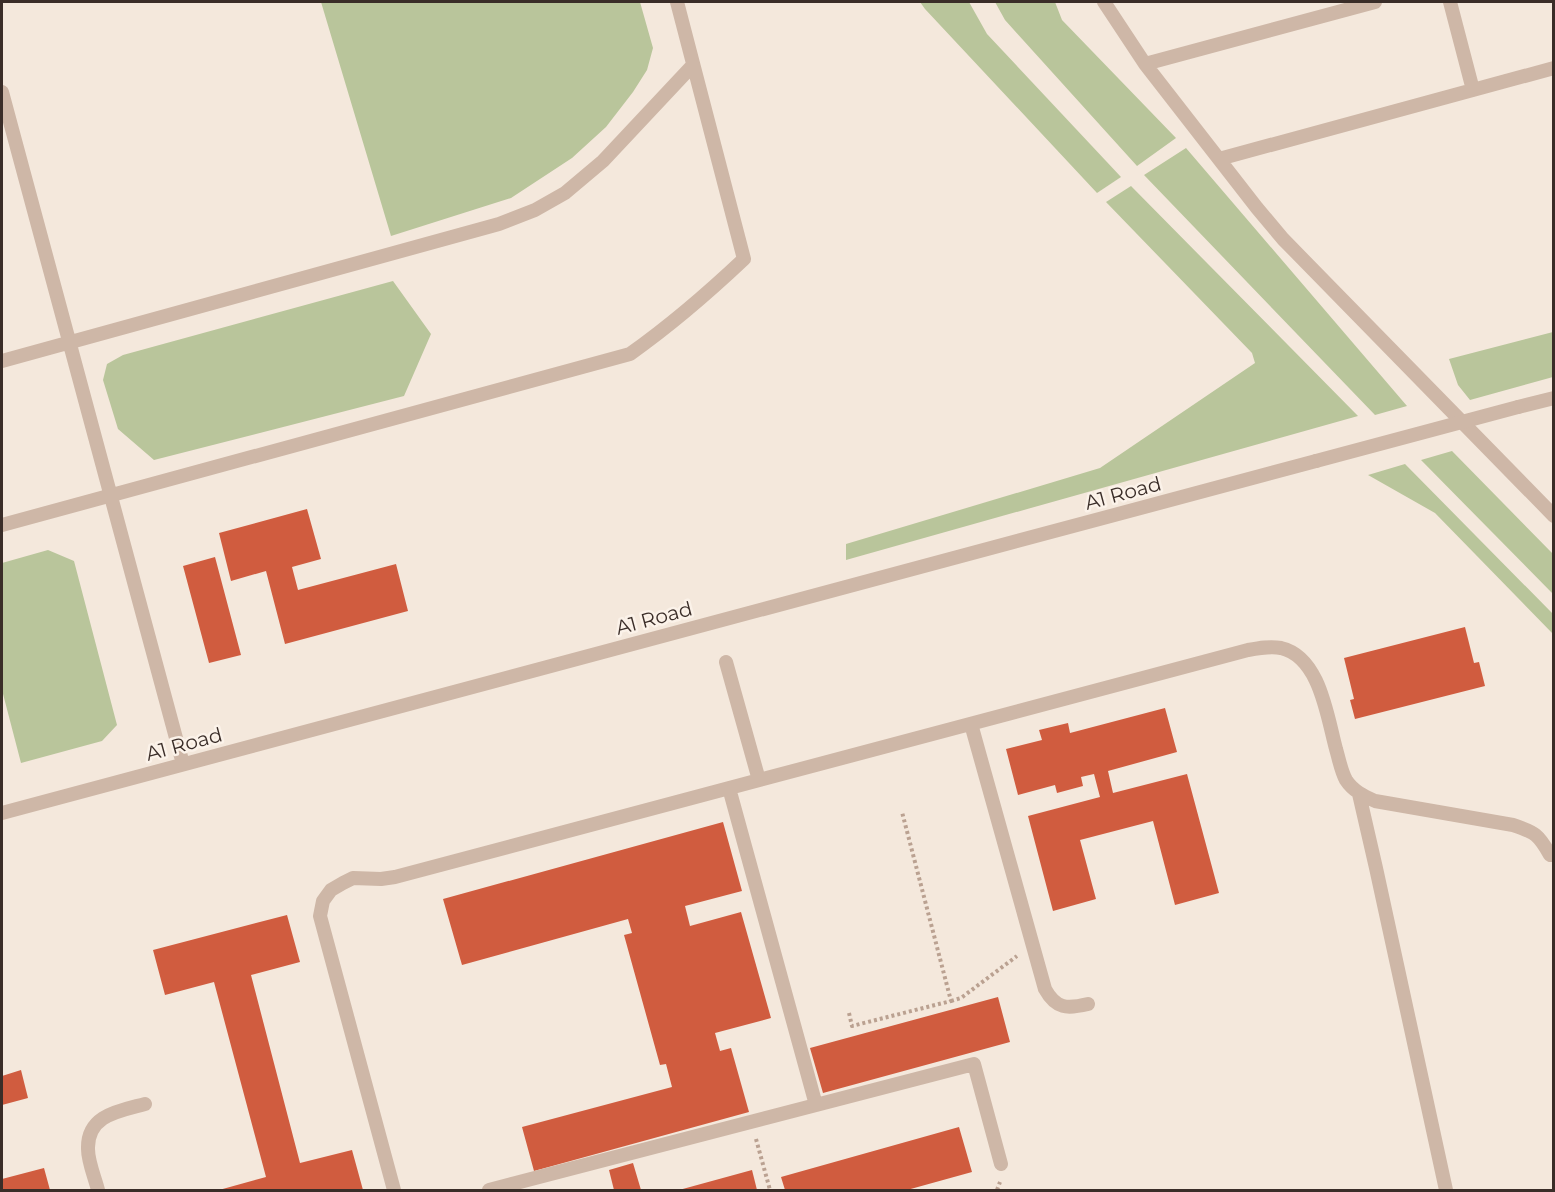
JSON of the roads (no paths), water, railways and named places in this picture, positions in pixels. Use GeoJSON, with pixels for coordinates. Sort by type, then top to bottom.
{"type":"FeatureCollection","features":[{"type":"Feature","properties":{"kind":"lane"},"geometry":{"type":"LineString","coordinates":[[2,525],[630,354],[668,327],[744,259],[677,2]]}},
{"type":"Feature","properties":{"kind":"lane"},"geometry":{"type":"LineString","coordinates":[[1104,2],[1145,64],[1283,239],[1554,516]]}},
{"type":"Feature","properties":{"kind":"lane"},"geometry":{"type":"LineString","coordinates":[[1331,2],[1344,10]]}},
{"type":"Feature","properties":{"kind":"lane"},"geometry":{"type":"LineString","coordinates":[[1145,64],[1375,2]]}},
{"type":"Feature","properties":{"kind":"lane"},"geometry":{"type":"LineString","coordinates":[[1450,2],[1473,90]]}},
{"type":"Feature","properties":{"kind":"lane"},"geometry":{"type":"LineString","coordinates":[[2,361],[499,224],[535,210],[565,193],[603,161],[693,65]]}},
{"type":"Feature","properties":{"kind":"lane"},"geometry":{"type":"LineString","coordinates":[[1219,159],[1554,68]]}},
{"type":"Feature","properties":{"kind":"lane"},"geometry":{"type":"LineString","coordinates":[[2,92],[183,764]]}},
{"type":"Feature","properties":{"kind":"lane","name":"A1 Road"},"geometry":{"type":"LineString","coordinates":[[2,813],[1554,398]]}},
{"type":"Feature","properties":{"kind":"lane"},"geometry":{"type":"LineString","coordinates":[[394,1191],[320,916],[323,901],[332,890],[353,878],[395,877],[1264,647],[1281,648],[1295,654],[1307,665],[1316,679],[1346,781],[1359,794],[1375,801],[1513,825],[1532,831],[1542,840],[1550,855]]}},
{"type":"Feature","properties":{"kind":"lane"},"geometry":{"type":"LineString","coordinates":[[726,662],[759,780]]}},
{"type":"Feature","properties":{"kind":"lane"},"geometry":{"type":"LineString","coordinates":[[971,723],[1045,989],[1050,999],[1056,1004],[1075,1007],[1088,1004]]}},
{"type":"Feature","properties":{"kind":"lane"},"geometry":{"type":"LineString","coordinates":[[729,788],[816,1105]]}},
{"type":"Feature","properties":{"kind":"lane"},"geometry":{"type":"LineString","coordinates":[[1359,794],[1446,1191]]}},
{"type":"Feature","properties":{"kind":"lane"},"geometry":{"type":"LineString","coordinates":[[489,1191],[974,1064],[1001,1164]]}},
{"type":"Feature","properties":{"kind":"lane"},"geometry":{"type":"LineString","coordinates":[[98,1191],[87,1151],[89,1134],[98,1121],[110,1114],[144,1104]]}}]}
